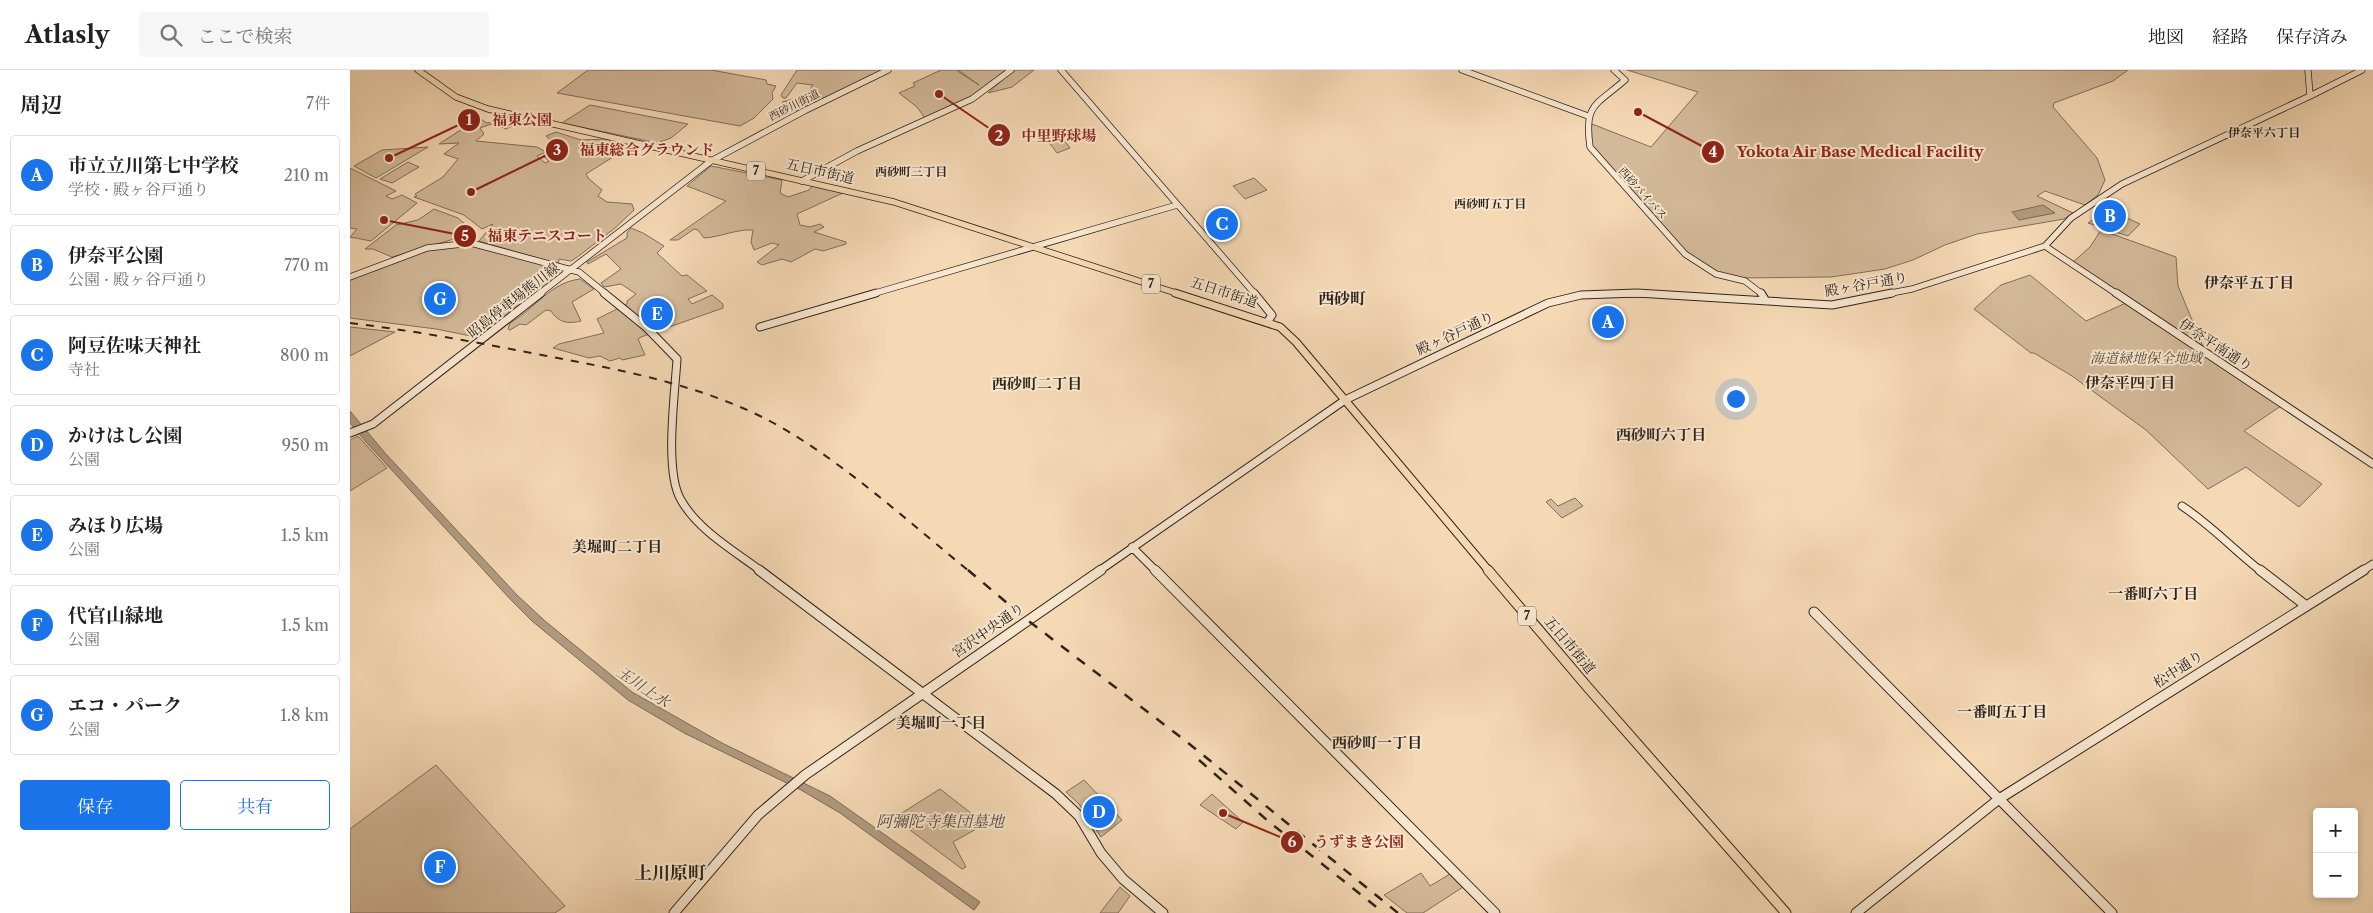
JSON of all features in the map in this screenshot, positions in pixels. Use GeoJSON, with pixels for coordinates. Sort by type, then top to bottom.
{"type":"FeatureCollection","features":[{"type":"Feature","properties":{"kind":"main road","name":"五日市街道"},"geometry":{"type":"LineString","coordinates":[[418,70],[452,95],[488,109],[894,202],[1268,321],[1285,331],[1588,688],[1786,913]]}},
{"type":"Feature","properties":{"kind":"street","name":"西砂川街道"},"geometry":{"type":"LineString","coordinates":[[711,161],[801,112],[888,70]]}},
{"type":"Feature","properties":{"kind":"street"},"geometry":{"type":"LineString","coordinates":[[802,181],[857,151],[972,99],[1011,70]]}},
{"type":"Feature","properties":{"kind":"street"},"geometry":{"type":"LineString","coordinates":[[1061,70],[1270,312],[1272,315],[1268,321]]}},
{"type":"Feature","properties":{"kind":"street"},"geometry":{"type":"LineString","coordinates":[[1462,70],[1588,116],[1594,105],[1625,80],[1622,74],[1614,70]]}},
{"type":"Feature","properties":{"kind":"street"},"geometry":{"type":"LineString","coordinates":[[2308,70],[2310,96]]}},
{"type":"Feature","properties":{"kind":"street","name":"殿ヶ谷戸通り"},"geometry":{"type":"LineString","coordinates":[[1345,400],[1548,303],[1567,297],[1637,293],[1832,305],[1919,287],[2045,246],[2071,218],[2122,184],[2362,70]]}},
{"type":"Feature","properties":{"kind":"street","name":"西砂バイパス"},"geometry":{"type":"LineString","coordinates":[[1588,116],[1586,124],[1588,143],[1592,150],[1685,254],[1716,274],[1745,281],[1762,294],[1766,301]]}},
{"type":"Feature","properties":{"kind":"street","name":"昭島停車場熊川線"},"geometry":{"type":"LineString","coordinates":[[352,432],[365,427],[385,415],[711,161]]}},
{"type":"Feature","properties":{"kind":"street"},"geometry":{"type":"LineString","coordinates":[[760,327],[1177,205]]}},
{"type":"Feature","properties":{"kind":"street"},"geometry":{"type":"LineString","coordinates":[[350,277],[427,248],[464,243],[482,245],[579,272],[621,305],[670,350],[677,359],[672,472],[680,499],[689,512],[737,553],[923,692],[1071,808],[1080,816],[1110,864],[1131,888],[1163,913]]}},
{"type":"Feature","properties":{"kind":"street","name":"伊奈平南通り"},"geometry":{"type":"LineString","coordinates":[[2045,246],[2373,464]]}},
{"type":"Feature","properties":{"kind":"street","name":"宮沢中央通り"},"geometry":{"type":"LineString","coordinates":[[674,913],[738,837],[785,791],[803,777],[1345,400]]}},
{"type":"Feature","properties":{"kind":"street"},"geometry":{"type":"LineString","coordinates":[[2182,506],[2205,521],[2232,548],[2305,605]]}},
{"type":"Feature","properties":{"kind":"street"},"geometry":{"type":"LineString","coordinates":[[1132,547],[1494,913]]}},
{"type":"Feature","properties":{"kind":"street","name":"松中通り"},"geometry":{"type":"LineString","coordinates":[[1856,913],[1999,799],[2057,760],[2373,564]]}},
{"type":"Feature","properties":{"kind":"street"},"geometry":{"type":"LineString","coordinates":[[1814,612],[2112,913]]}},
{"type":"Feature","properties":{"kind":"green space"},"geometry":{"type":"Polygon","coordinates":[[[588,70],[711,70],[766,80],[767,84],[776,86],[772,93],[773,99],[754,118],[740,126],[557,93],[588,70]]]}},
{"type":"Feature","properties":{"kind":"green space"},"geometry":{"type":"Polygon","coordinates":[[[797,70],[883,70],[801,111],[793,109],[782,102],[805,96],[813,85],[797,83],[786,98],[783,98],[781,95],[797,70]]]}},
{"type":"Feature","properties":{"kind":"green space"},"geometry":{"type":"Polygon","coordinates":[[[941,70],[956,70],[979,85],[958,70],[1034,70],[1012,87],[988,93],[1009,74],[978,95],[925,118],[917,107],[899,93],[915,86],[913,83],[941,70]]]}},
{"type":"Feature","properties":{"kind":"green space"},"geometry":{"type":"Polygon","coordinates":[[[1627,70],[2128,70],[2113,81],[2054,103],[2053,107],[2097,158],[2105,180],[2098,195],[2085,205],[2045,191],[2037,196],[2073,213],[2064,219],[1977,234],[1945,245],[1913,260],[1885,269],[1831,277],[1741,278],[1721,276],[1685,254],[1593,152],[1590,134],[1592,124],[1651,147],[1698,92],[1627,70]]]}},
{"type":"Feature","properties":{"kind":"green space"},"geometry":{"type":"Polygon","coordinates":[[[590,105],[688,124],[671,138],[657,143],[562,123],[590,105]]]}},
{"type":"Feature","properties":{"kind":"green space"},"geometry":{"type":"Polygon","coordinates":[[[503,116],[522,121],[506,129],[494,123],[480,128],[484,134],[476,141],[537,147],[546,152],[537,156],[545,163],[549,161],[543,156],[560,148],[546,136],[556,132],[581,140],[607,139],[632,145],[586,174],[602,190],[598,196],[607,202],[632,204],[634,210],[615,228],[576,258],[571,261],[559,259],[558,268],[561,269],[562,273],[481,338],[436,329],[350,318],[350,279],[427,250],[470,245],[535,261],[538,258],[479,241],[493,224],[482,229],[464,215],[414,197],[417,196],[415,194],[443,177],[458,159],[444,154],[459,143],[439,144],[479,118],[487,123],[498,121],[503,116]]]}},
{"type":"Feature","properties":{"kind":"green space"},"geometry":{"type":"Polygon","coordinates":[[[1067,129],[1074,136],[1064,140],[1070,148],[1057,153],[1045,137],[1067,129]]]}},
{"type":"Feature","properties":{"kind":"green space"},"geometry":{"type":"Polygon","coordinates":[[[428,147],[376,178],[354,166],[382,150],[428,147]]]}},
{"type":"Feature","properties":{"kind":"green space"},"geometry":{"type":"Polygon","coordinates":[[[408,162],[419,167],[392,183],[380,179],[408,162]]]}},
{"type":"Feature","properties":{"kind":"green space"},"geometry":{"type":"Polygon","coordinates":[[[711,166],[782,180],[780,193],[788,197],[809,190],[812,186],[843,193],[797,214],[800,225],[810,227],[820,224],[824,227],[814,232],[846,242],[846,244],[823,251],[815,249],[791,262],[782,259],[762,265],[757,262],[779,245],[772,243],[754,250],[751,242],[753,230],[704,238],[698,230],[694,229],[678,240],[670,240],[726,201],[687,186],[711,166]]]}},
{"type":"Feature","properties":{"kind":"green space"},"geometry":{"type":"Polygon","coordinates":[[[350,168],[396,191],[386,196],[392,199],[402,195],[417,203],[371,241],[350,237],[357,229],[350,228],[350,168]]]}},
{"type":"Feature","properties":{"kind":"green space"},"geometry":{"type":"Polygon","coordinates":[[[1254,178],[1267,190],[1245,199],[1233,186],[1254,178]]]}},
{"type":"Feature","properties":{"kind":"green space"},"geometry":{"type":"Polygon","coordinates":[[[434,209],[458,218],[472,230],[454,239],[392,257],[373,249],[365,249],[396,225],[418,220],[434,209]]]}},
{"type":"Feature","properties":{"kind":"green space"},"geometry":{"type":"Polygon","coordinates":[[[2107,209],[2140,224],[2128,236],[2088,223],[2107,209]]]}},
{"type":"Feature","properties":{"kind":"green space"},"geometry":{"type":"Polygon","coordinates":[[[631,228],[664,246],[657,253],[682,276],[687,275],[707,291],[688,299],[692,304],[712,295],[723,304],[723,308],[641,337],[638,339],[645,355],[610,361],[600,356],[589,358],[553,348],[559,344],[604,333],[597,319],[627,304],[627,301],[636,294],[621,284],[604,287],[601,283],[621,269],[606,254],[588,264],[587,262],[627,238],[627,233],[631,228]]]}},
{"type":"Feature","properties":{"kind":"green space","name":"海道緑地保全地域"},"geometry":{"type":"Polygon","coordinates":[[[2101,230],[2176,257],[2178,286],[2207,356],[2281,406],[2244,431],[2322,484],[2299,507],[2246,467],[2208,489],[2146,430],[2072,376],[2031,353],[1974,309],[2001,285],[2030,275],[2086,321],[2128,302],[2072,263],[2090,247],[2101,230]]]}},
{"type":"Feature","properties":{"kind":"green space"},"geometry":{"type":"Polygon","coordinates":[[[580,279],[594,289],[572,302],[581,321],[564,322],[551,311],[546,310],[526,325],[520,324],[510,330],[508,329],[510,323],[551,291],[569,281],[580,279]]]}},
{"type":"Feature","properties":{"kind":"green space"},"geometry":{"type":"Polygon","coordinates":[[[350,327],[395,332],[350,356],[350,327]]]}},
{"type":"Feature","properties":{"kind":"green space"},"geometry":{"type":"Polygon","coordinates":[[[358,436],[387,468],[350,491],[350,440],[358,436]]]}},
{"type":"Feature","properties":{"kind":"green space"},"geometry":{"type":"Polygon","coordinates":[[[1575,498],[1583,506],[1562,518],[1546,502],[1551,499],[1558,506],[1575,498]]]}},
{"type":"Feature","properties":{"kind":"green space"},"geometry":{"type":"Polygon","coordinates":[[[436,765],[565,906],[555,913],[350,913],[350,829],[436,765]]]}},
{"type":"Feature","properties":{"kind":"green space"},"geometry":{"type":"Polygon","coordinates":[[[1084,780],[1122,820],[1101,837],[1079,804],[1066,792],[1084,780]]]}},
{"type":"Feature","properties":{"kind":"green space","name":"阿彌陀寺集団墓地"},"geometry":{"type":"Polygon","coordinates":[[[940,789],[985,824],[953,842],[966,867],[962,869],[894,818],[940,789]]]}},
{"type":"Feature","properties":{"kind":"green space"},"geometry":{"type":"Polygon","coordinates":[[[1212,794],[1243,822],[1236,829],[1200,805],[1212,794]]]}},
{"type":"Feature","properties":{"kind":"green space"},"geometry":{"type":"Polygon","coordinates":[[[1421,873],[1430,886],[1450,874],[1463,887],[1423,913],[1407,913],[1384,895],[1421,873]]]}},
{"type":"Feature","properties":{"kind":"green space"},"geometry":{"type":"Polygon","coordinates":[[[1120,887],[1130,896],[1118,913],[1100,913],[1120,887]]]}},
{"type":"Feature","properties":{"kind":"shaded area"},"geometry":{"type":"Polygon","coordinates":[[[2043,205],[2055,213],[2019,220],[2012,212],[2043,205]]]}},
{"type":"Feature","properties":{"kind":"shaded area"},"geometry":{"type":"Polygon","coordinates":[[[350,411],[385,453],[517,595],[545,621],[632,692],[722,743],[830,796],[980,902],[974,910],[840,813],[801,790],[684,733],[628,700],[532,621],[511,600],[366,442],[350,423],[350,411]]]}},
{"type":"Feature","properties":{"kind":"railway"},"geometry":{"type":"LineString","coordinates":[[350,323],[498,346],[603,367],[658,379],[738,406],[764,418],[818,450],[870,489],[969,571]]}},
{"type":"Feature","properties":{"kind":"railway"},"geometry":{"type":"LineString","coordinates":[[968,570],[1026,619],[1187,742],[1398,913]]}},
{"type":"Feature","properties":{"kind":"railway"},"geometry":{"type":"LineString","coordinates":[[1199,760],[1268,821],[1384,913]]}},
{"type":"Feature","properties":{"kind":"place","name":"中里野球場"},"geometry":{"type":"Point","coordinates":[939,94]}},
{"type":"Feature","properties":{"kind":"place","name":"Yokota Air Base Medical Facility"},"geometry":{"type":"Point","coordinates":[1638,112]}},
{"type":"Feature","properties":{"kind":"place","name":"福東公園"},"geometry":{"type":"Point","coordinates":[389,158]}},
{"type":"Feature","properties":{"kind":"place","name":"福東総合グラウンド"},"geometry":{"type":"Point","coordinates":[471,192]}},
{"type":"Feature","properties":{"kind":"place","name":"伊奈平公園"},"geometry":{"type":"Point","coordinates":[2110,216]}},
{"type":"Feature","properties":{"kind":"place","name":"福東テニスコート"},"geometry":{"type":"Point","coordinates":[384,220]}},
{"type":"Feature","properties":{"kind":"place","name":"阿豆佐味天神社"},"geometry":{"type":"Point","coordinates":[1222,224]}},
{"type":"Feature","properties":{"kind":"place","name":"エコ・パーク"},"geometry":{"type":"Point","coordinates":[440,299]}},
{"type":"Feature","properties":{"kind":"place","name":"みほり広場"},"geometry":{"type":"Point","coordinates":[657,314]}},
{"type":"Feature","properties":{"kind":"place","name":"市立立川第七中学校"},"geometry":{"type":"Point","coordinates":[1608,322]}},
{"type":"Feature","properties":{"kind":"place","name":"かけはし公園"},"geometry":{"type":"Point","coordinates":[1099,812]}},
{"type":"Feature","properties":{"kind":"place","name":"うずまき公園"},"geometry":{"type":"Point","coordinates":[1223,813]}},
{"type":"Feature","properties":{"kind":"place","name":"代官山緑地"},"geometry":{"type":"Point","coordinates":[440,867]}},
{"type":"Feature","properties":{"kind":"district","name":"伊奈平六丁目"},"geometry":{"type":"Point","coordinates":[2264,133]}},
{"type":"Feature","properties":{"kind":"district","name":"西砂町三丁目"},"geometry":{"type":"Point","coordinates":[911,172]}},
{"type":"Feature","properties":{"kind":"district","name":"西砂町五丁目"},"geometry":{"type":"Point","coordinates":[1490,204]}},
{"type":"Feature","properties":{"kind":"district","name":"伊奈平五丁目"},"geometry":{"type":"Point","coordinates":[2249,283]}},
{"type":"Feature","properties":{"kind":"district","name":"西砂町"},"geometry":{"type":"Point","coordinates":[1342,298]}},
{"type":"Feature","properties":{"kind":"district","name":"伊奈平四丁目"},"geometry":{"type":"Point","coordinates":[2130,383]}},
{"type":"Feature","properties":{"kind":"district","name":"西砂町二丁目"},"geometry":{"type":"Point","coordinates":[1037,384]}},
{"type":"Feature","properties":{"kind":"district","name":"西砂町六丁目"},"geometry":{"type":"Point","coordinates":[1661,435]}},
{"type":"Feature","properties":{"kind":"district","name":"美堀町二丁目"},"geometry":{"type":"Point","coordinates":[617,547]}},
{"type":"Feature","properties":{"kind":"district","name":"一番町六丁目"},"geometry":{"type":"Point","coordinates":[2153,594]}},
{"type":"Feature","properties":{"kind":"district","name":"一番町五丁目"},"geometry":{"type":"Point","coordinates":[2002,712]}},
{"type":"Feature","properties":{"kind":"district","name":"美堀町一丁目"},"geometry":{"type":"Point","coordinates":[941,723]}},
{"type":"Feature","properties":{"kind":"district","name":"西砂町一丁目"},"geometry":{"type":"Point","coordinates":[1377,743]}},
{"type":"Feature","properties":{"kind":"district","name":"上川原町"},"geometry":{"type":"Point","coordinates":[670,873]}},
{"type":"Feature","properties":{"kind":"water label","name":"玉川上水"},"geometry":{"type":"Point","coordinates":[643,687]}}]}
